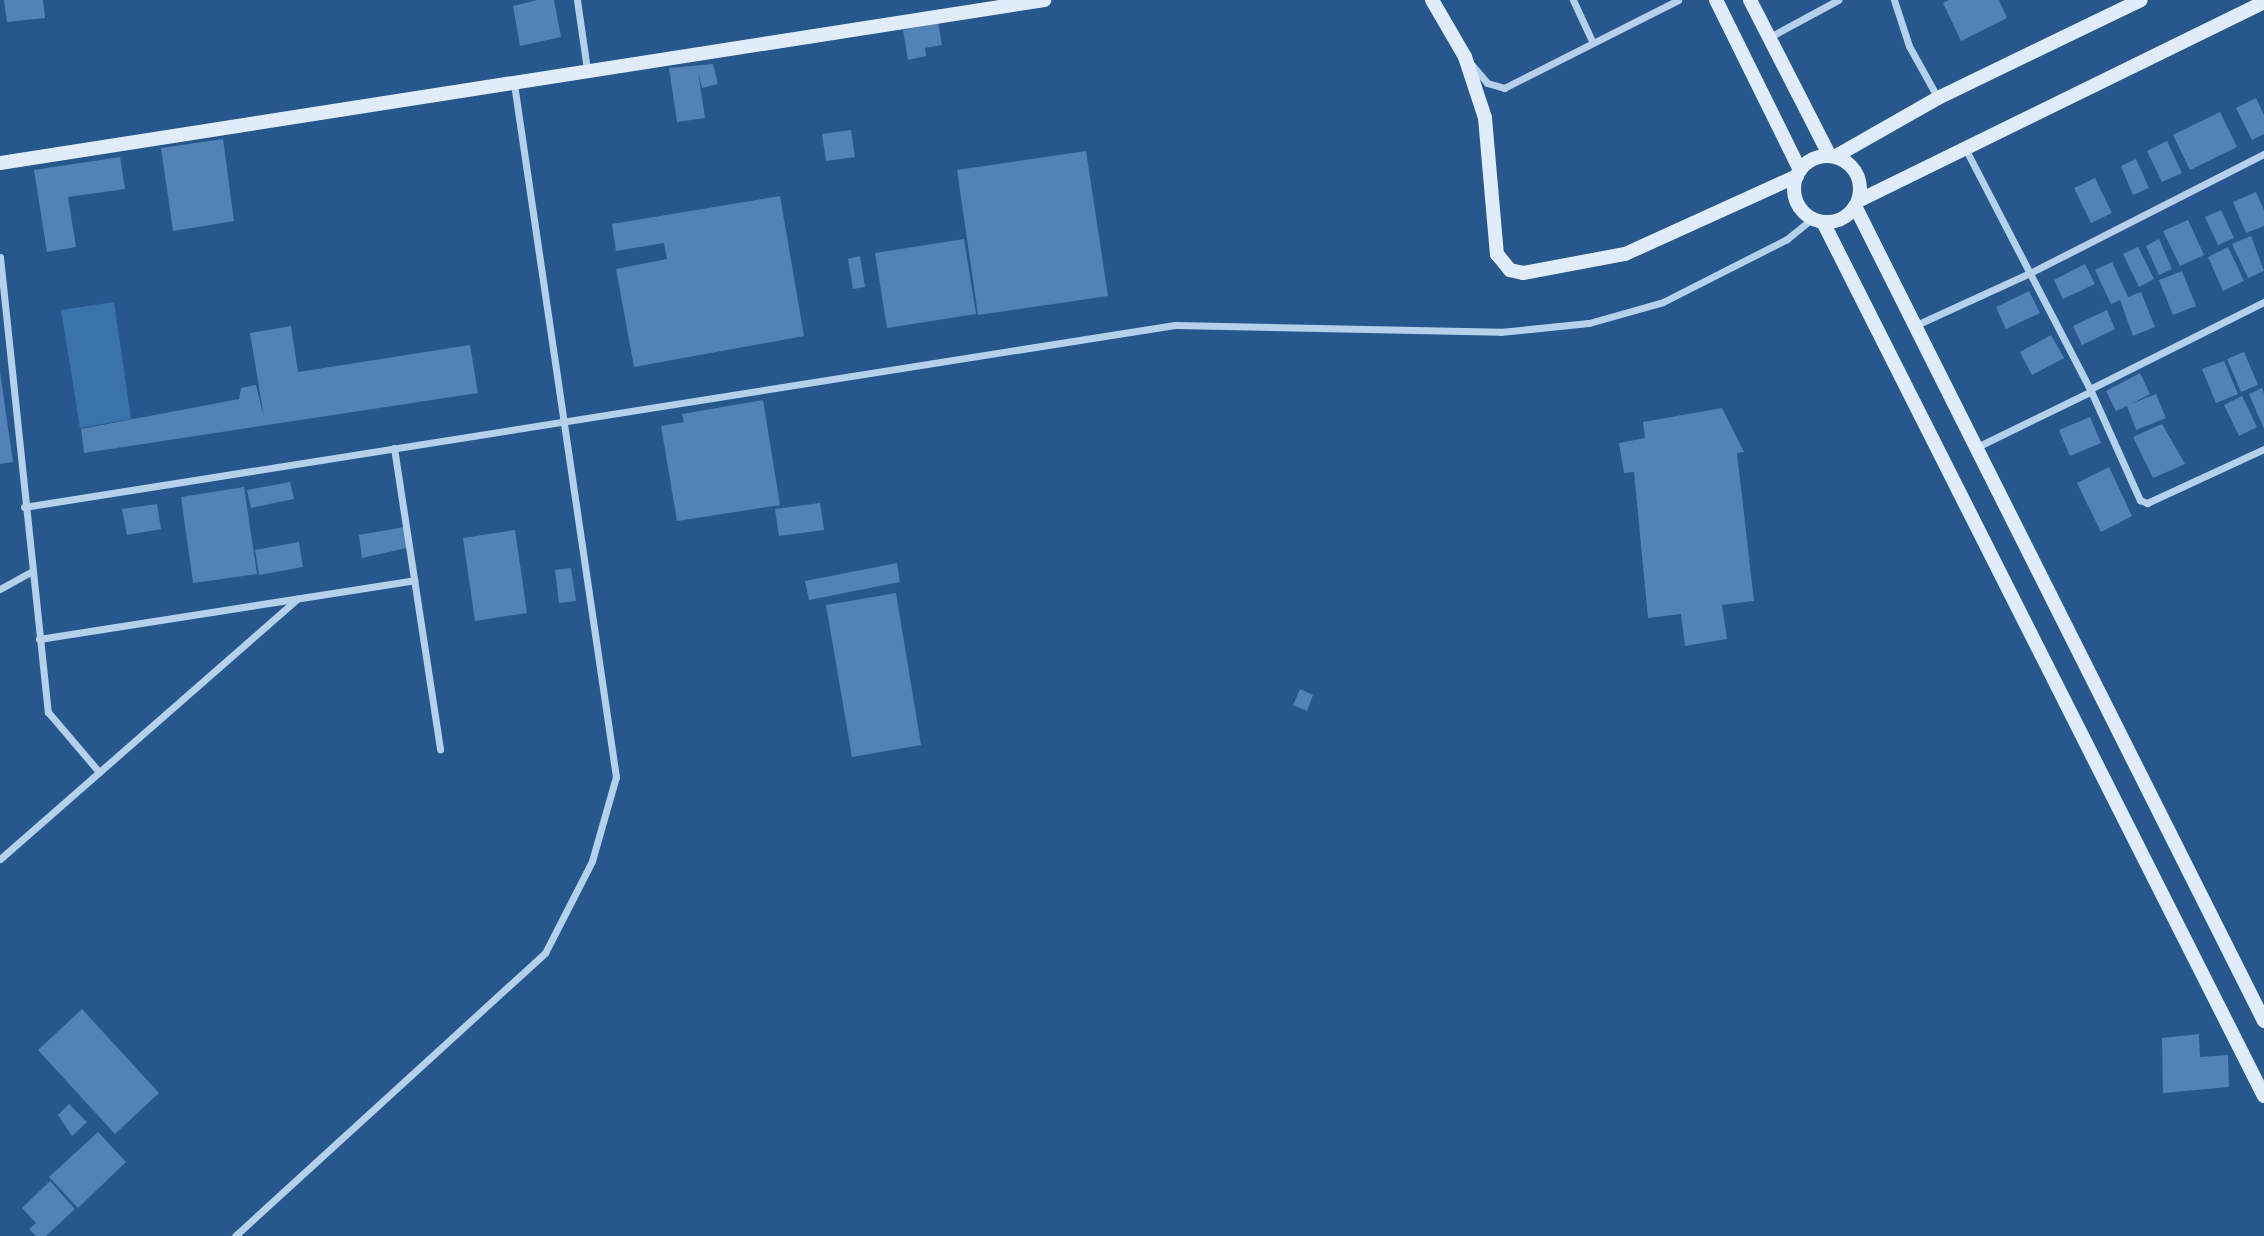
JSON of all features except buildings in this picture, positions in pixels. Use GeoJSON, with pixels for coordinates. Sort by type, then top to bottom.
{"type":"FeatureCollection","features":[{"type":"Feature","properties":{"kind":"main road"},"geometry":{"type":"LineString","coordinates":[[0,163],[513,84],[587,69],[1044,0]]}},
{"type":"Feature","properties":{"kind":"main road"},"geometry":{"type":"LineString","coordinates":[[1432,0],[1465,57],[1485,118],[1497,254],[1510,270],[1523,272],[1625,254],[1767,192],[1798,173],[1813,159],[1833,156],[1938,98],[2141,0]]}},
{"type":"Feature","properties":{"kind":"main road"},"geometry":{"type":"LineString","coordinates":[[1716,0],[1798,173],[1797,203]]}},
{"type":"Feature","properties":{"kind":"main road"},"geometry":{"type":"LineString","coordinates":[[1750,0],[1833,156],[1857,174],[1857,204],[1914,326],[2264,1021]]}},
{"type":"Feature","properties":{"kind":"main road"},"geometry":{"type":"LineString","coordinates":[[1818,220],[1842,219],[1857,204],[1965,148],[2264,2]]}},
{"type":"Feature","properties":{"kind":"main road"},"geometry":{"type":"LineString","coordinates":[[1767,192],[1797,203],[1818,220],[2264,1096]]}},
{"type":"Feature","properties":{"kind":"street"},"geometry":{"type":"LineString","coordinates":[[577,0],[587,69]]}},
{"type":"Feature","properties":{"kind":"street"},"geometry":{"type":"LineString","coordinates":[[1573,0],[1593,43]]}},
{"type":"Feature","properties":{"kind":"street"},"geometry":{"type":"LineString","coordinates":[[1465,57],[1487,83],[1504,88],[1678,0]]}},
{"type":"Feature","properties":{"kind":"street"},"geometry":{"type":"LineString","coordinates":[[1768,38],[1838,0]]}},
{"type":"Feature","properties":{"kind":"street"},"geometry":{"type":"LineString","coordinates":[[1894,0],[1909,46],[1938,98]]}},
{"type":"Feature","properties":{"kind":"street"},"geometry":{"type":"LineString","coordinates":[[235,1236],[545,953],[592,861],[616,777],[513,84]]}},
{"type":"Feature","properties":{"kind":"street"},"geometry":{"type":"LineString","coordinates":[[1965,148],[2090,391],[2135,492],[2147,503],[2264,449]]}},
{"type":"Feature","properties":{"kind":"street"},"geometry":{"type":"LineString","coordinates":[[1914,326],[2031,273],[2264,154]]}},
{"type":"Feature","properties":{"kind":"street"},"geometry":{"type":"LineString","coordinates":[[24,507],[1175,325],[1500,332],[1589,323],[1663,302],[1787,239],[1818,220]]}},
{"type":"Feature","properties":{"kind":"street"},"geometry":{"type":"LineString","coordinates":[[0,257],[24,507],[48,712],[99,772]]}},
{"type":"Feature","properties":{"kind":"street"},"geometry":{"type":"LineString","coordinates":[[1977,447],[2264,302]]}},
{"type":"Feature","properties":{"kind":"street"},"geometry":{"type":"LineString","coordinates":[[394,448],[440,750]]}},
{"type":"Feature","properties":{"kind":"street"},"geometry":{"type":"LineString","coordinates":[[0,589],[32,571]]}},
{"type":"Feature","properties":{"kind":"street"},"geometry":{"type":"LineString","coordinates":[[39,639],[414,580]]}},
{"type":"Feature","properties":{"kind":"street"},"geometry":{"type":"LineString","coordinates":[[0,859],[297,599]]}},
{"type":"Feature","properties":{"kind":"shaded area"},"geometry":{"type":"Polygon","coordinates":[[[114,302],[131,419],[80,428],[61,310],[114,302]]]}}]}
